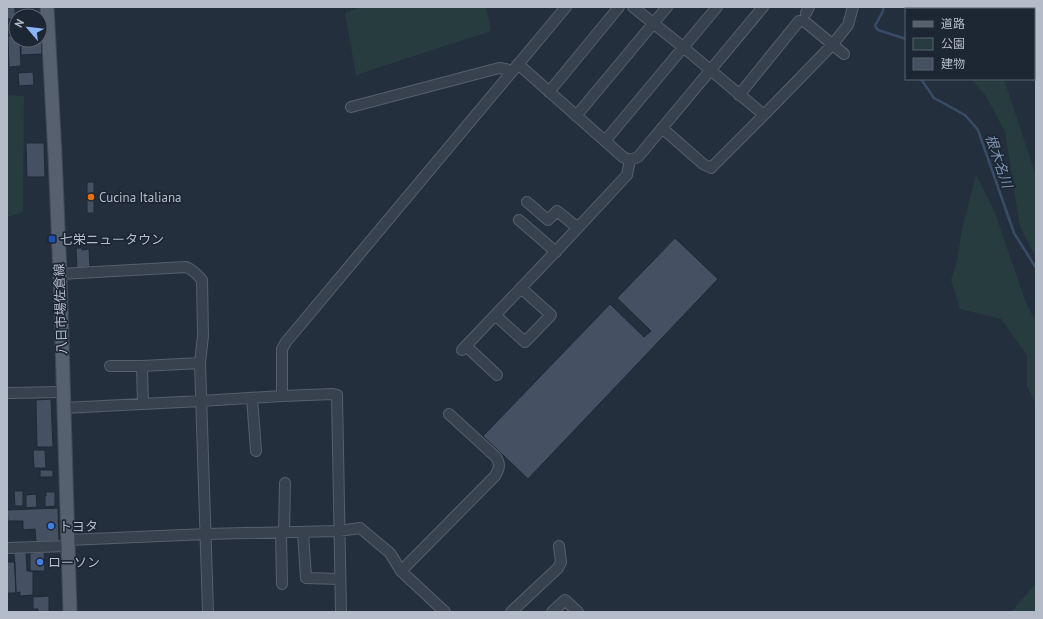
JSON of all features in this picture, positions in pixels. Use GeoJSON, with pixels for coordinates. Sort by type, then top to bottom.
{"type":"FeatureCollection","features":[{"type":"Feature","properties":{"kind":"main road","name":"八日市場佐倉線"},"geometry":{"type":"LineString","coordinates":[[46,7],[55,155],[60,274],[70,612]]}},
{"type":"Feature","properties":{"kind":"street"},"geometry":{"type":"LineString","coordinates":[[282,396],[282,349],[286,342],[566,7]]}},
{"type":"Feature","properties":{"kind":"street"},"geometry":{"type":"LineString","coordinates":[[549,92],[619,7]]}},
{"type":"Feature","properties":{"kind":"street"},"geometry":{"type":"LineString","coordinates":[[633,7],[683,47],[764,116]]}},
{"type":"Feature","properties":{"kind":"street"},"geometry":{"type":"LineString","coordinates":[[576,116],[667,7]]}},
{"type":"Feature","properties":{"kind":"street"},"geometry":{"type":"LineString","coordinates":[[605,141],[717,7]]}},
{"type":"Feature","properties":{"kind":"street"},"geometry":{"type":"LineString","coordinates":[[518,64],[623,157],[630,160],[638,157],[763,7]]}},
{"type":"Feature","properties":{"kind":"street"},"geometry":{"type":"LineString","coordinates":[[662,128],[703,164],[711,168],[764,116],[833,44],[848,25],[853,7]]}},
{"type":"Feature","properties":{"kind":"street"},"geometry":{"type":"LineString","coordinates":[[739,95],[799,21],[804,21],[844,54]]}},
{"type":"Feature","properties":{"kind":"street"},"geometry":{"type":"LineString","coordinates":[[351,107],[499,68],[506,69],[511,73]]}},
{"type":"Feature","properties":{"kind":"street"},"geometry":{"type":"LineString","coordinates":[[497,375],[464,348],[627,175],[630,160]]}},
{"type":"Feature","properties":{"kind":"street"},"geometry":{"type":"LineString","coordinates":[[527,202],[548,220],[557,211],[578,228]]}},
{"type":"Feature","properties":{"kind":"street"},"geometry":{"type":"LineString","coordinates":[[519,220],[556,252]]}},
{"type":"Feature","properties":{"kind":"street"},"geometry":{"type":"LineString","coordinates":[[60,274],[186,267],[199,276],[202,280],[203,336],[200,363],[208,612]]}},
{"type":"Feature","properties":{"kind":"street"},"geometry":{"type":"LineString","coordinates":[[495,315],[525,342],[550,315],[521,288]]}},
{"type":"Feature","properties":{"kind":"street"},"geometry":{"type":"LineString","coordinates":[[110,366],[200,363]]}},
{"type":"Feature","properties":{"kind":"street"},"geometry":{"type":"LineString","coordinates":[[142,366],[143,404]]}},
{"type":"Feature","properties":{"kind":"street"},"geometry":{"type":"LineString","coordinates":[[7,393],[63,392]]}},
{"type":"Feature","properties":{"kind":"street"},"geometry":{"type":"LineString","coordinates":[[64,408],[282,396],[336,395],[341,612]]}},
{"type":"Feature","properties":{"kind":"street"},"geometry":{"type":"LineString","coordinates":[[252,398],[256,451]]}},
{"type":"Feature","properties":{"kind":"street"},"geometry":{"type":"LineString","coordinates":[[401,571],[495,476],[499,469],[499,462],[496,457],[449,414]]}},
{"type":"Feature","properties":{"kind":"street"},"geometry":{"type":"LineString","coordinates":[[282,584],[282,533],[285,483]]}},
{"type":"Feature","properties":{"kind":"street"},"geometry":{"type":"LineString","coordinates":[[7,548],[206,534],[339,531],[360,528],[390,554],[401,571],[445,612]]}},
{"type":"Feature","properties":{"kind":"street"},"geometry":{"type":"LineString","coordinates":[[304,532],[306,578],[340,579]]}},
{"type":"Feature","properties":{"kind":"street"},"geometry":{"type":"LineString","coordinates":[[511,612],[558,568],[561,562],[558,546]]}},
{"type":"Feature","properties":{"kind":"street"},"geometry":{"type":"LineString","coordinates":[[552,612],[564,600],[578,612]]}},
{"type":"Feature","properties":{"kind":"green space"},"geometry":{"type":"Polygon","coordinates":[[[362,7],[486,7],[491,31],[356,75],[345,13],[362,7]]]}},
{"type":"Feature","properties":{"kind":"green space"},"geometry":{"type":"Polygon","coordinates":[[[972,80],[1004,80],[1036,176],[1036,258],[1020,227],[1005,132],[986,96],[972,80]]]}},
{"type":"Feature","properties":{"kind":"green space"},"geometry":{"type":"Polygon","coordinates":[[[7,95],[24,96],[23,212],[7,217],[7,95]]]}},
{"type":"Feature","properties":{"kind":"green space"},"geometry":{"type":"Polygon","coordinates":[[[976,175],[995,213],[1026,303],[1036,322],[1036,405],[1027,386],[1027,355],[1001,319],[960,309],[951,280],[957,261],[962,229],[976,175]]]}},
{"type":"Feature","properties":{"kind":"green space"},"geometry":{"type":"Polygon","coordinates":[[[1036,583],[1036,612],[1011,612],[1036,583]]]}},
{"type":"Feature","properties":{"kind":"building"},"geometry":{"type":"Polygon","coordinates":[[[15,7],[8,8],[8,19],[7,19],[7,8],[15,7]]]}},
{"type":"Feature","properties":{"kind":"building"},"geometry":{"type":"Polygon","coordinates":[[[8,48],[20,48],[21,66],[9,67],[8,48]]]}},
{"type":"Feature","properties":{"kind":"building"},"geometry":{"type":"Polygon","coordinates":[[[21,48],[42,48],[42,54],[21,55],[21,48]]]}},
{"type":"Feature","properties":{"kind":"building"},"geometry":{"type":"Polygon","coordinates":[[[33,72],[34,85],[19,86],[18,73],[33,72]]]}},
{"type":"Feature","properties":{"kind":"building"},"geometry":{"type":"Polygon","coordinates":[[[26,143],[44,143],[45,177],[27,177],[26,143]]]}},
{"type":"Feature","properties":{"kind":"building"},"geometry":{"type":"Polygon","coordinates":[[[87,182],[94,182],[94,213],[87,213],[87,182]]]}},
{"type":"Feature","properties":{"kind":"building"},"geometry":{"type":"Polygon","coordinates":[[[675,238],[718,279],[528,479],[483,436],[610,304],[644,337],[651,331],[617,298],[675,238]]]}},
{"type":"Feature","properties":{"kind":"building"},"geometry":{"type":"Polygon","coordinates":[[[76,248],[82,248],[82,250],[89,249],[90,267],[77,268],[76,248]]]}},
{"type":"Feature","properties":{"kind":"building"},"geometry":{"type":"Polygon","coordinates":[[[51,399],[53,447],[37,447],[36,400],[51,399]]]}},
{"type":"Feature","properties":{"kind":"building"},"geometry":{"type":"Polygon","coordinates":[[[33,450],[45,450],[46,468],[34,468],[33,450]]]}},
{"type":"Feature","properties":{"kind":"building"},"geometry":{"type":"Polygon","coordinates":[[[40,470],[53,470],[53,477],[40,477],[40,470]]]}},
{"type":"Feature","properties":{"kind":"building"},"geometry":{"type":"Polygon","coordinates":[[[14,491],[23,491],[23,506],[15,506],[14,491]]]}},
{"type":"Feature","properties":{"kind":"building"},"geometry":{"type":"Polygon","coordinates":[[[46,492],[55,492],[55,506],[45,507],[46,492]]]}},
{"type":"Feature","properties":{"kind":"building"},"geometry":{"type":"Polygon","coordinates":[[[36,494],[37,507],[26,508],[26,495],[36,494]]]}},
{"type":"Feature","properties":{"kind":"building"},"geometry":{"type":"Polygon","coordinates":[[[58,508],[59,541],[36,542],[35,529],[23,530],[23,521],[8,521],[7,510],[58,508]]]}},
{"type":"Feature","properties":{"kind":"building"},"geometry":{"type":"Polygon","coordinates":[[[26,551],[27,571],[33,571],[33,595],[20,596],[20,592],[16,593],[14,552],[26,551]]]}},
{"type":"Feature","properties":{"kind":"building"},"geometry":{"type":"Polygon","coordinates":[[[44,552],[45,571],[30,571],[30,553],[44,552]]]}},
{"type":"Feature","properties":{"kind":"building"},"geometry":{"type":"Polygon","coordinates":[[[7,562],[15,562],[16,593],[7,593],[7,562]]]}},
{"type":"Feature","properties":{"kind":"building"},"geometry":{"type":"Polygon","coordinates":[[[49,596],[49,612],[38,612],[38,609],[33,609],[33,597],[49,596]]]}},
{"type":"Feature","properties":{"kind":"waterway","name":"根木名川"},"geometry":{"type":"LineString","coordinates":[[883,7],[883,11],[875,26],[878,30],[905,39]]}},
{"type":"Feature","properties":{"kind":"waterway","name":"根木名川"},"geometry":{"type":"LineString","coordinates":[[922,80],[934,98],[965,115],[978,130],[1014,233],[1036,268]]}},
{"type":"Feature","properties":{"kind":"place","name":"Cucina Italiana"},"geometry":{"type":"Point","coordinates":[91,197]}},
{"type":"Feature","properties":{"kind":"place","name":"七栄ニュータウン"},"geometry":{"type":"Point","coordinates":[52,239]}},
{"type":"Feature","properties":{"kind":"place","name":"トヨタ"},"geometry":{"type":"Point","coordinates":[51,526]}},
{"type":"Feature","properties":{"kind":"place","name":"ローソン"},"geometry":{"type":"Point","coordinates":[40,562]}}]}
